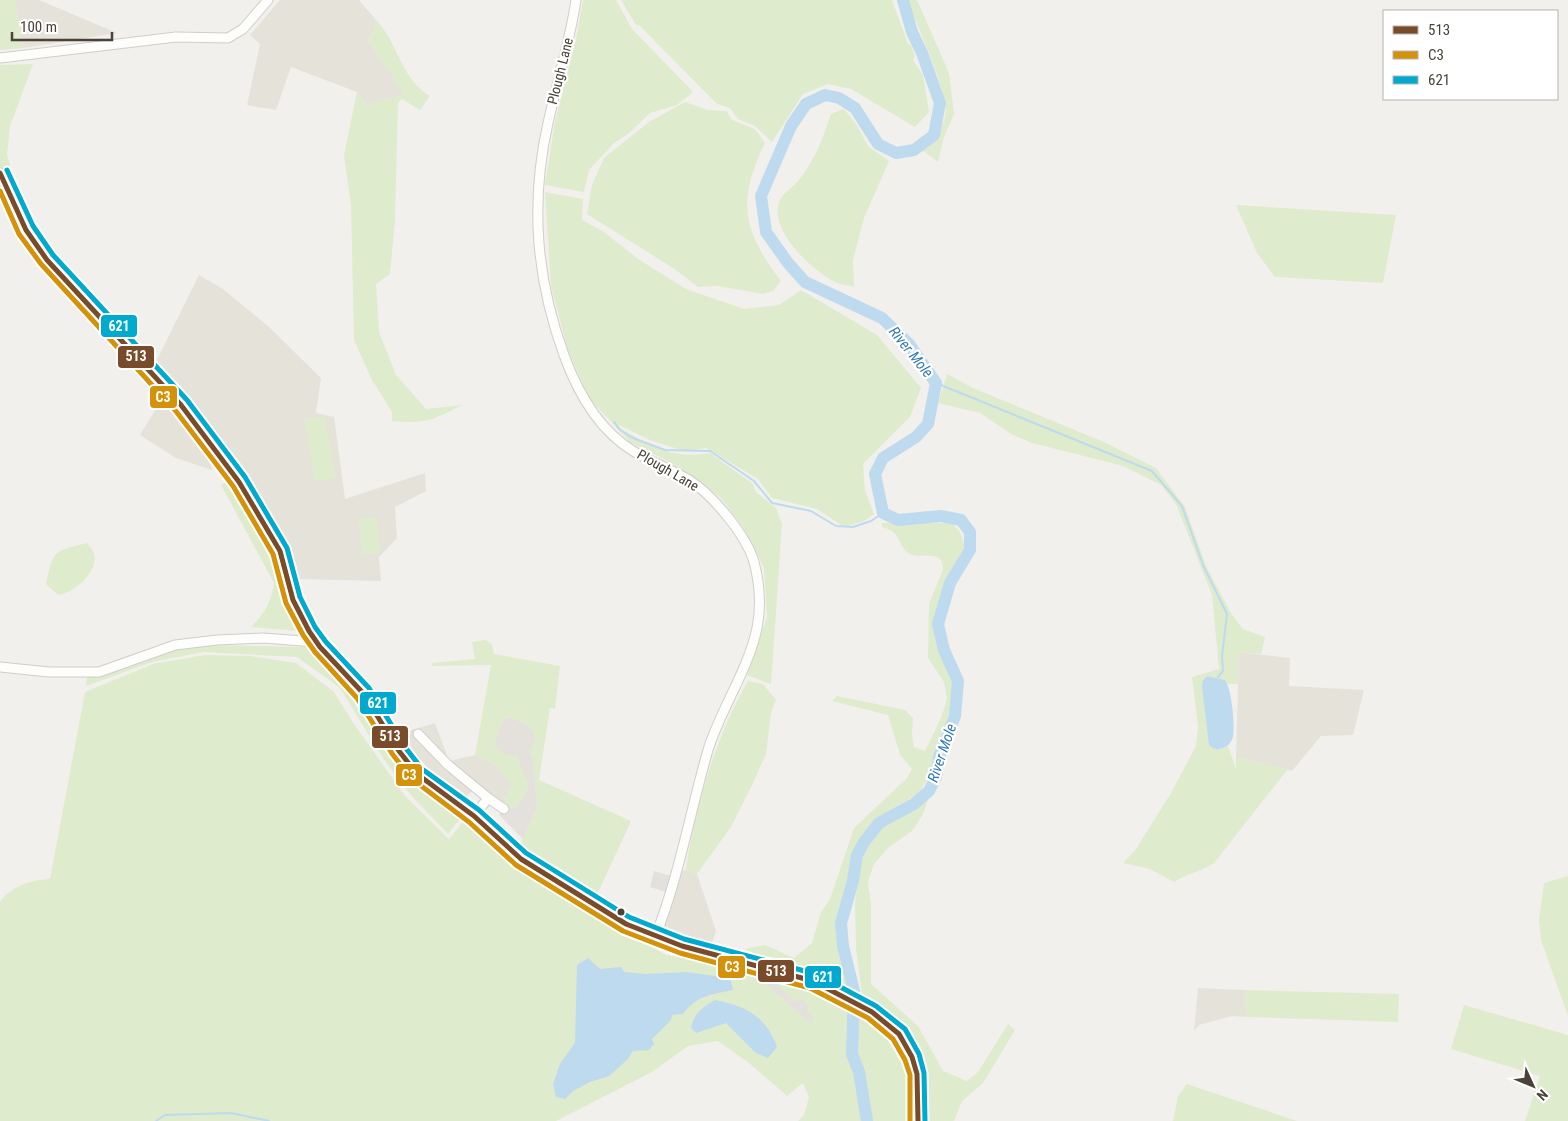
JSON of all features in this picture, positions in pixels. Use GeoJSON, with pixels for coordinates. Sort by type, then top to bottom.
{"type":"FeatureCollection","features":[{"type":"Feature","properties":{"kind":"street"},"geometry":{"type":"LineString","coordinates":[[0,58],[168,38],[228,38],[243,29],[268,0]]}},
{"type":"Feature","properties":{"kind":"street","name":"Plough Lane"},"geometry":{"type":"LineString","coordinates":[[576,0],[547,125],[540,171],[538,220],[540,267],[550,317],[568,366],[584,401],[612,434],[632,450],[691,481],[708,494],[741,535],[755,563],[760,593],[757,629],[745,666],[726,702],[709,749],[684,843],[655,937]]}},
{"type":"Feature","properties":{"kind":"street"},"geometry":{"type":"LineString","coordinates":[[0,173],[26,230],[46,260],[181,406],[239,482],[280,551],[296,608],[316,642],[362,693],[399,751],[417,774],[436,790],[474,816],[521,858],[609,915],[655,937],[821,984],[882,1019],[904,1040],[914,1062],[918,1121]]}},
{"type":"Feature","properties":{"kind":"street"},"geometry":{"type":"LineString","coordinates":[[0,666],[50,672],[99,672],[175,645],[217,640],[263,638],[316,642]]}},
{"type":"Feature","properties":{"kind":"street"},"geometry":{"type":"LineString","coordinates":[[418,734],[448,766],[504,809]]}},
{"type":"Feature","properties":{"kind":"street"},"geometry":{"type":"LineString","coordinates":[[474,816],[488,798]]}},
{"type":"Feature","properties":{"kind":"shaded area"},"geometry":{"type":"Polygon","coordinates":[[[15,0],[39,0],[117,33],[23,48],[15,0]]]}},
{"type":"Feature","properties":{"kind":"shaded area"},"geometry":{"type":"Polygon","coordinates":[[[280,0],[359,0],[377,21],[368,40],[405,94],[367,105],[357,92],[291,67],[276,110],[247,105],[260,44],[250,35],[280,0]]]}},
{"type":"Feature","properties":{"kind":"shaded area"},"geometry":{"type":"Polygon","coordinates":[[[199,275],[223,289],[268,326],[321,378],[316,413],[334,417],[345,499],[425,473],[426,491],[395,507],[397,538],[379,557],[381,581],[298,579],[286,549],[229,454],[205,423],[154,366],[199,275]]]}},
{"type":"Feature","properties":{"kind":"shaded area"},"geometry":{"type":"Polygon","coordinates":[[[164,396],[208,450],[212,470],[176,458],[140,435],[164,396]]]}},
{"type":"Feature","properties":{"kind":"shaded area"},"geometry":{"type":"Polygon","coordinates":[[[1239,652],[1290,658],[1289,686],[1364,690],[1353,735],[1321,736],[1292,771],[1236,757],[1239,652]]]}},
{"type":"Feature","properties":{"kind":"shaded area"},"geometry":{"type":"Polygon","coordinates":[[[511,717],[527,725],[533,731],[535,742],[529,751],[533,759],[537,806],[523,839],[499,815],[506,807],[515,808],[527,792],[528,784],[517,756],[503,754],[494,745],[500,727],[505,719],[511,717]]]}},
{"type":"Feature","properties":{"kind":"shaded area"},"geometry":{"type":"Polygon","coordinates":[[[435,723],[449,761],[475,755],[497,766],[513,785],[501,803],[477,785],[461,804],[426,779],[396,743],[404,737],[402,733],[435,723]]]}},
{"type":"Feature","properties":{"kind":"shaded area"},"geometry":{"type":"Polygon","coordinates":[[[686,870],[697,874],[716,931],[710,949],[680,941],[671,936],[666,929],[664,920],[680,872],[686,870]]]}},
{"type":"Feature","properties":{"kind":"shaded area"},"geometry":{"type":"Polygon","coordinates":[[[654,871],[671,876],[666,892],[650,887],[654,871]]]}},
{"type":"Feature","properties":{"kind":"shaded area"},"geometry":{"type":"Polygon","coordinates":[[[761,979],[772,981],[796,1002],[803,1000],[808,1004],[807,1012],[814,1018],[811,1024],[761,979]]]}},
{"type":"Feature","properties":{"kind":"shaded area"},"geometry":{"type":"Polygon","coordinates":[[[1198,988],[1244,990],[1247,1017],[1232,1016],[1199,1025],[1194,1031],[1198,988]]]}},
{"type":"Feature","properties":{"kind":"green space"},"geometry":{"type":"Polygon","coordinates":[[[0,0],[15,0],[23,48],[0,50],[0,0]]]}},
{"type":"Feature","properties":{"kind":"green space"},"geometry":{"type":"Polygon","coordinates":[[[583,0],[616,0],[632,29],[693,92],[677,105],[650,113],[629,133],[614,143],[589,170],[584,192],[545,185],[555,122],[576,40],[583,0]]]}},
{"type":"Feature","properties":{"kind":"green space"},"geometry":{"type":"Polygon","coordinates":[[[621,0],[892,0],[908,44],[911,45],[915,56],[913,60],[923,75],[929,112],[915,127],[851,89],[828,84],[803,94],[772,142],[755,126],[738,119],[730,108],[717,104],[639,25],[636,25],[621,0]]]}},
{"type":"Feature","properties":{"kind":"green space"},"geometry":{"type":"Polygon","coordinates":[[[907,0],[917,0],[949,73],[954,114],[944,137],[938,162],[922,150],[931,142],[941,128],[946,111],[945,101],[930,56],[907,0]]]}},
{"type":"Feature","properties":{"kind":"green space"},"geometry":{"type":"Polygon","coordinates":[[[377,21],[413,81],[430,96],[420,110],[402,99],[398,103],[395,220],[390,274],[376,284],[379,332],[396,375],[426,409],[462,405],[435,418],[413,422],[392,421],[392,412],[372,380],[354,340],[351,205],[344,155],[357,92],[367,105],[404,94],[368,40],[377,21]]]}},
{"type":"Feature","properties":{"kind":"green space"},"geometry":{"type":"Polygon","coordinates":[[[33,64],[10,126],[7,154],[15,185],[0,167],[0,65],[33,64]]]}},
{"type":"Feature","properties":{"kind":"green space"},"geometry":{"type":"Polygon","coordinates":[[[685,102],[708,110],[727,111],[732,120],[755,129],[765,143],[756,163],[747,199],[751,230],[768,263],[781,281],[773,291],[763,294],[718,286],[698,287],[673,268],[587,214],[592,185],[604,158],[649,122],[685,102]]]}},
{"type":"Feature","properties":{"kind":"green space"},"geometry":{"type":"Polygon","coordinates":[[[844,109],[856,124],[868,146],[889,161],[864,218],[853,260],[854,287],[835,282],[815,269],[786,237],[780,225],[778,213],[780,199],[805,172],[822,140],[831,114],[844,109]]]}},
{"type":"Feature","properties":{"kind":"green space"},"geometry":{"type":"Polygon","coordinates":[[[545,192],[583,199],[582,220],[604,232],[638,259],[686,289],[744,309],[779,305],[801,290],[877,335],[921,388],[910,417],[863,464],[865,491],[874,514],[864,521],[844,527],[817,509],[772,498],[758,479],[706,448],[684,451],[650,440],[619,425],[620,428],[631,435],[663,450],[685,455],[710,453],[753,484],[756,492],[776,508],[782,524],[771,684],[747,675],[767,617],[764,568],[743,527],[720,497],[671,463],[630,442],[589,398],[568,350],[551,286],[545,192]]]}},
{"type":"Feature","properties":{"kind":"green space"},"geometry":{"type":"Polygon","coordinates":[[[1236,205],[1396,215],[1383,283],[1275,277],[1257,253],[1236,205]]]}},
{"type":"Feature","properties":{"kind":"green space"},"geometry":{"type":"Polygon","coordinates":[[[947,374],[973,388],[1104,442],[1156,468],[1185,507],[1206,566],[1231,613],[1243,629],[1265,637],[1261,654],[1239,652],[1238,684],[1228,684],[1225,680],[1207,676],[1203,680],[1206,718],[1219,750],[1228,746],[1236,769],[1236,757],[1288,769],[1214,863],[1209,866],[1174,882],[1150,869],[1123,863],[1136,849],[1171,793],[1196,746],[1198,726],[1192,677],[1219,669],[1212,595],[1176,504],[1161,485],[1123,466],[1032,443],[1011,434],[980,413],[938,403],[947,374]]]}},
{"type":"Feature","properties":{"kind":"green space"},"geometry":{"type":"Polygon","coordinates":[[[325,417],[336,478],[315,482],[304,418],[325,417]]]}},
{"type":"Feature","properties":{"kind":"green space"},"geometry":{"type":"Polygon","coordinates":[[[226,482],[253,524],[278,576],[298,631],[251,627],[267,607],[274,583],[221,485],[226,482]]]}},
{"type":"Feature","properties":{"kind":"green space"},"geometry":{"type":"Polygon","coordinates":[[[377,517],[380,553],[362,555],[358,519],[377,517]]]}},
{"type":"Feature","properties":{"kind":"green space"},"geometry":{"type":"Polygon","coordinates":[[[882,523],[952,523],[960,532],[965,547],[934,618],[939,648],[954,680],[953,698],[929,776],[919,793],[885,814],[867,832],[853,853],[849,878],[836,925],[840,960],[850,988],[822,974],[779,964],[744,949],[765,945],[794,958],[812,943],[821,912],[830,899],[854,828],[907,778],[912,769],[900,755],[888,715],[832,701],[837,696],[905,710],[913,718],[912,735],[914,747],[925,751],[941,718],[947,699],[944,682],[928,658],[929,604],[943,569],[942,563],[937,557],[918,556],[906,551],[896,535],[882,527],[882,523]]]}},
{"type":"Feature","properties":{"kind":"green space"},"geometry":{"type":"Polygon","coordinates":[[[87,543],[93,552],[95,560],[93,567],[78,586],[58,595],[46,584],[53,559],[56,554],[67,548],[87,543]]]}},
{"type":"Feature","properties":{"kind":"green space"},"geometry":{"type":"Polygon","coordinates":[[[486,640],[492,644],[494,654],[560,666],[555,709],[550,708],[539,780],[631,821],[597,895],[530,857],[520,845],[537,806],[533,759],[529,751],[532,745],[527,725],[511,717],[505,719],[494,745],[517,756],[526,775],[529,785],[527,792],[515,808],[506,807],[501,803],[512,785],[497,766],[475,755],[491,665],[432,666],[432,663],[475,659],[472,642],[486,640]]]}},
{"type":"Feature","properties":{"kind":"green space"},"geometry":{"type":"Polygon","coordinates":[[[207,645],[312,647],[364,701],[380,732],[405,766],[440,800],[463,815],[448,834],[409,793],[383,758],[340,688],[297,657],[203,652],[152,662],[86,686],[87,676],[174,648],[207,645]]]}},
{"type":"Feature","properties":{"kind":"green space"},"geometry":{"type":"Polygon","coordinates":[[[205,655],[251,656],[296,663],[334,692],[354,724],[405,796],[449,839],[467,817],[536,874],[596,916],[666,955],[746,967],[821,992],[879,1026],[912,1081],[912,1121],[798,1121],[804,1115],[809,1097],[803,1083],[787,1096],[749,1063],[718,1041],[688,1046],[652,1072],[556,1121],[0,1121],[0,902],[10,892],[22,885],[50,879],[85,692],[153,664],[205,655]]]}},
{"type":"Feature","properties":{"kind":"green space"},"geometry":{"type":"Polygon","coordinates":[[[748,681],[763,684],[776,700],[771,713],[766,754],[731,827],[697,874],[686,870],[701,798],[708,772],[726,724],[748,681]]]}},
{"type":"Feature","properties":{"kind":"green space"},"geometry":{"type":"Polygon","coordinates":[[[928,800],[923,814],[913,830],[888,848],[874,864],[868,882],[871,904],[871,984],[918,1026],[943,1071],[967,1081],[978,1072],[1008,1024],[1015,1030],[983,1083],[962,1101],[954,1121],[924,1121],[924,1086],[920,1061],[909,1038],[901,1028],[883,1010],[862,994],[856,948],[855,903],[861,855],[871,836],[883,824],[928,800]]]}},
{"type":"Feature","properties":{"kind":"green space"},"geometry":{"type":"Polygon","coordinates":[[[1568,876],[1568,1016],[1541,940],[1539,920],[1544,883],[1568,876]]]}},
{"type":"Feature","properties":{"kind":"green space"},"geometry":{"type":"Polygon","coordinates":[[[1244,990],[1399,994],[1398,1022],[1247,1017],[1244,990]]]}},
{"type":"Feature","properties":{"kind":"green space"},"geometry":{"type":"Polygon","coordinates":[[[1464,1005],[1568,1035],[1568,1121],[1525,1121],[1540,1076],[1451,1049],[1464,1005]]]}},
{"type":"Feature","properties":{"kind":"green space"},"geometry":{"type":"Polygon","coordinates":[[[1187,1084],[1297,1121],[1173,1121],[1178,1096],[1187,1084]]]}},
{"type":"Feature","properties":{"kind":"water"},"geometry":{"type":"Polygon","coordinates":[[[1207,676],[1225,680],[1231,699],[1233,737],[1228,745],[1219,749],[1209,745],[1202,686],[1203,680],[1207,676]]]}},
{"type":"Feature","properties":{"kind":"water"},"geometry":{"type":"Polygon","coordinates":[[[588,958],[600,969],[621,967],[624,972],[646,974],[686,972],[730,978],[733,990],[705,997],[693,1003],[683,1014],[672,1015],[671,1020],[652,1039],[654,1044],[649,1050],[633,1051],[628,1059],[609,1076],[590,1082],[573,1091],[565,1099],[556,1097],[553,1084],[560,1064],[575,1043],[577,965],[588,958]]]}},
{"type":"Feature","properties":{"kind":"water"},"geometry":{"type":"Polygon","coordinates":[[[715,1000],[746,1010],[754,1014],[761,1021],[777,1047],[768,1058],[756,1053],[726,1023],[696,1033],[691,1028],[694,1018],[700,1011],[715,1000]]]}},
{"type":"Feature","properties":{"kind":"waterway","name":"River Mole"},"geometry":{"type":"LineString","coordinates":[[867,1121],[859,1072],[852,1054],[854,991],[843,946],[841,923],[853,881],[857,855],[864,842],[879,823],[914,804],[929,791],[936,777],[939,757],[955,716],[958,681],[944,650],[938,624],[950,583],[970,550],[970,532],[961,520],[941,516],[898,520],[883,513],[875,474],[883,458],[916,437],[928,424],[936,383],[909,344],[882,318],[805,282],[788,263],[766,232],[761,196],[791,126],[806,104],[825,95],[839,98],[855,108],[878,144],[896,153],[914,150],[934,135],[940,103],[922,53],[912,32],[903,0]]}},
{"type":"Feature","properties":{"kind":"waterway"},"geometry":{"type":"LineString","coordinates":[[936,383],[1152,471],[1182,506],[1203,565],[1227,614],[1222,656],[1223,671],[1218,677]]}},
{"type":"Feature","properties":{"kind":"waterway"},"geometry":{"type":"LineString","coordinates":[[614,422],[620,430],[633,438],[665,450],[710,451],[754,481],[772,503],[811,511],[836,526],[853,527],[871,521],[883,513]]}},
{"type":"Feature","properties":{"kind":"waterway"},"geometry":{"type":"LineString","coordinates":[[156,1121],[165,1115],[231,1113],[269,1121]]}},
{"type":"Feature","properties":{"kind":"transit line","name":"621"},"geometry":{"type":"LineString","coordinates":[[7,170],[33,226],[53,255],[187,400],[245,477],[287,548],[300,597],[315,627],[326,642],[369,688],[405,747],[422,769],[479,810],[526,853],[629,917],[684,939],[816,974],[876,1006],[905,1029],[919,1054],[924,1073],[925,1121]]}},
{"type":"Feature","properties":{"kind":"transit line","name":"513"},"geometry":{"type":"LineString","coordinates":[[0,173],[26,230],[47,260],[181,405],[239,482],[280,551],[293,600],[309,631],[320,647],[363,693],[399,751],[417,774],[474,816],[521,859],[626,924],[682,946],[813,981],[872,1012],[899,1034],[912,1057],[917,1074],[918,1121]]}},
{"type":"Feature","properties":{"kind":"transit line","name":"C3"},"geometry":{"type":"LineString","coordinates":[[0,191],[19,234],[41,264],[175,410],[233,486],[273,554],[286,603],[303,635],[315,652],[357,698],[393,755],[412,779],[469,822],[516,865],[623,931],[680,953],[810,988],[868,1018],[893,1039],[905,1060],[910,1075],[910,1121]]}}]}
